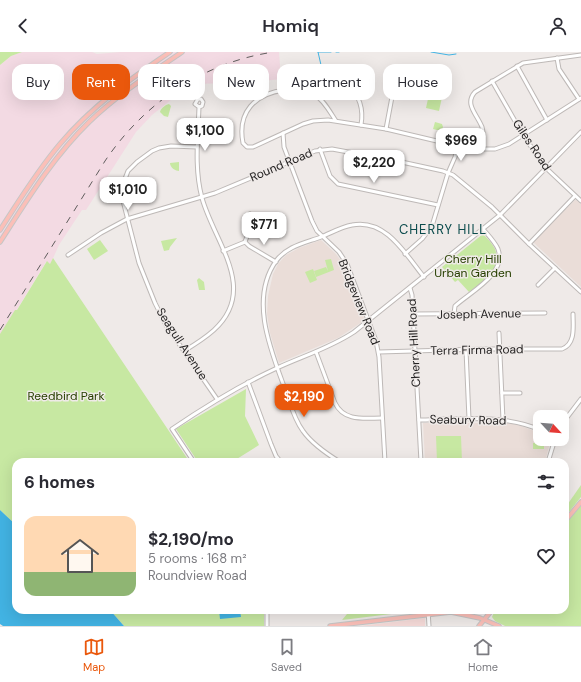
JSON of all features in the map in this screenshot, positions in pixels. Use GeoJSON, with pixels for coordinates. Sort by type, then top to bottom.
{"type":"FeatureCollection","features":[{"type":"Feature","properties":{"kind":"main road"},"geometry":{"type":"LineString","coordinates":[[0,230],[39,171],[76,127],[114,92],[170,52]]}},
{"type":"Feature","properties":{"kind":"main road"},"geometry":{"type":"LineString","coordinates":[[0,242],[44,175],[55,160],[81,131],[116,99],[182,52]]}},
{"type":"Feature","properties":{"kind":"main road"},"geometry":{"type":"LineString","coordinates":[[569,517],[581,502]]}},
{"type":"Feature","properties":{"kind":"main road"},"geometry":{"type":"LineString","coordinates":[[330,626],[414,614]]}},
{"type":"Feature","properties":{"kind":"main road"},"geometry":{"type":"LineString","coordinates":[[464,614],[484,619],[499,626]]}},
{"type":"Feature","properties":{"kind":"main road"},"geometry":{"type":"LineString","coordinates":[[479,626],[488,614]]}},
{"type":"Feature","properties":{"kind":"street"},"geometry":{"type":"LineString","coordinates":[[483,149],[482,128],[470,103],[475,92],[517,66],[527,62],[581,55]]}},
{"type":"Feature","properties":{"kind":"street"},"geometry":{"type":"LineString","coordinates":[[336,121],[323,102],[310,92],[292,89],[268,93],[257,99],[252,104],[243,121],[242,138],[244,145],[247,147],[253,147],[313,121],[336,121],[386,129],[458,146],[483,149],[503,147],[580,99],[559,69],[557,58]]}},
{"type":"Feature","properties":{"kind":"street"},"geometry":{"type":"LineString","coordinates":[[517,66],[547,120]]}},
{"type":"Feature","properties":{"kind":"street","name":"Giles Road"},"geometry":{"type":"LineString","coordinates":[[492,81],[523,135],[546,168],[581,201]]}},
{"type":"Feature","properties":{"kind":"street"},"geometry":{"type":"LineString","coordinates":[[359,100],[362,107],[361,125]]}},
{"type":"Feature","properties":{"kind":"street"},"geometry":{"type":"LineString","coordinates":[[386,129],[391,100]]}},
{"type":"Feature","properties":{"kind":"street"},"geometry":{"type":"LineString","coordinates":[[184,352],[215,330],[224,319],[230,306],[233,293],[233,279],[230,265],[208,218],[202,198],[198,171],[197,147],[199,107]]}},
{"type":"Feature","properties":{"kind":"street","name":"Cherry Hill Road"},"geometry":{"type":"LineString","coordinates":[[421,458],[413,314],[410,288],[500,215],[581,132]]}},
{"type":"Feature","properties":{"kind":"street","name":"Bridgeview Road"},"geometry":{"type":"LineString","coordinates":[[284,133],[284,147],[312,221],[322,236],[338,252],[347,264],[376,341],[379,352],[385,458]]}},
{"type":"Feature","properties":{"kind":"street","name":"Seagull Avenue"},"geometry":{"type":"LineString","coordinates":[[197,147],[171,146],[159,148],[132,166],[125,177],[122,191],[123,204],[139,263],[149,290],[166,325],[217,399]]}},
{"type":"Feature","properties":{"kind":"street"},"geometry":{"type":"LineString","coordinates":[[405,254],[422,240],[429,231],[458,146]]}},
{"type":"Feature","properties":{"kind":"street"},"geometry":{"type":"LineString","coordinates":[[320,149],[330,176],[338,184],[438,205]]}},
{"type":"Feature","properties":{"kind":"street","name":"Round Road"},"geometry":{"type":"LineString","coordinates":[[68,255],[101,233],[128,219],[202,198],[320,149],[332,149],[382,158],[448,173],[461,181],[484,200],[581,292]]}},
{"type":"Feature","properties":{"kind":"street"},"geometry":{"type":"LineString","coordinates":[[529,244],[575,196]]}},
{"type":"Feature","properties":{"kind":"street"},"geometry":{"type":"LineString","coordinates":[[223,251],[245,242],[253,224]]}},
{"type":"Feature","properties":{"kind":"street"},"geometry":{"type":"LineString","coordinates":[[334,458],[315,444],[304,432],[296,419],[277,368],[267,334],[264,305],[267,280],[276,262],[284,252],[289,249],[352,225],[364,224],[384,231],[424,277]]}},
{"type":"Feature","properties":{"kind":"street"},"geometry":{"type":"LineString","coordinates":[[454,314],[455,306],[490,277],[498,264],[499,257],[497,249],[483,229]]}},
{"type":"Feature","properties":{"kind":"street"},"geometry":{"type":"LineString","coordinates":[[245,242],[276,262]]}},
{"type":"Feature","properties":{"kind":"street"},"geometry":{"type":"LineString","coordinates":[[538,285],[555,268]]}},
{"type":"Feature","properties":{"kind":"street"},"geometry":{"type":"LineString","coordinates":[[191,458],[172,428],[217,399],[248,382],[340,341],[369,321],[410,288]]}},
{"type":"Feature","properties":{"kind":"street","name":"Joseph Avenue"},"geometry":{"type":"LineString","coordinates":[[413,314],[545,313]]}},
{"type":"Feature","properties":{"kind":"street","name":"Terra Firma Road"},"geometry":{"type":"LineString","coordinates":[[379,352],[500,349],[559,350],[565,348],[572,340],[573,314]]}},
{"type":"Feature","properties":{"kind":"street"},"geometry":{"type":"LineString","coordinates":[[499,333],[503,420]]}},
{"type":"Feature","properties":{"kind":"street"},"geometry":{"type":"LineString","coordinates":[[466,350],[469,419]]}},
{"type":"Feature","properties":{"kind":"street"},"geometry":{"type":"LineString","coordinates":[[316,352],[335,403],[343,414],[357,418],[382,418]]}},
{"type":"Feature","properties":{"kind":"street"},"geometry":{"type":"LineString","coordinates":[[248,382],[278,458]]}},
{"type":"Feature","properties":{"kind":"street"},"geometry":{"type":"LineString","coordinates":[[502,393],[520,393]]}},
{"type":"Feature","properties":{"kind":"street"},"geometry":{"type":"LineString","coordinates":[[569,415],[581,399]]}},
{"type":"Feature","properties":{"kind":"street","name":"Seabury Road"},"geometry":{"type":"LineString","coordinates":[[419,420],[503,420],[522,423],[533,427]]}},
{"type":"Feature","properties":{"kind":"street"},"geometry":{"type":"LineString","coordinates":[[549,458],[553,446]]}},
{"type":"Feature","properties":{"kind":"street"},"geometry":{"type":"LineString","coordinates":[[266,626],[267,614]]}},
{"type":"Feature","properties":{"kind":"street"},"geometry":{"type":"LineString","coordinates":[[428,614],[429,626]]}},
{"type":"Feature","properties":{"kind":"shaded area"},"geometry":{"type":"Polygon","coordinates":[[[22,52],[92,52],[97,54],[120,52],[279,52],[280,64],[277,64],[277,79],[269,80],[269,64],[213,64],[213,83],[205,84],[205,64],[138,64],[138,100],[171,100],[152,115],[136,132],[86,210],[82,210],[59,245],[50,265],[46,262],[0,337],[0,65],[11,56],[22,52]]]}},
{"type":"Feature","properties":{"kind":"shaded area"},"geometry":{"type":"Polygon","coordinates":[[[575,200],[581,204],[581,287],[533,242],[575,200]]]}},
{"type":"Feature","properties":{"kind":"shaded area"},"geometry":{"type":"Polygon","coordinates":[[[321,240],[336,254],[344,265],[365,320],[338,338],[279,363],[270,333],[267,314],[268,296],[273,274],[278,264],[286,255],[299,248],[321,240]]]}},
{"type":"Feature","properties":{"kind":"shaded area"},"geometry":{"type":"Polygon","coordinates":[[[423,423],[508,423],[521,426],[533,430],[533,446],[549,446],[546,458],[425,458],[423,423]]]}},
{"type":"Feature","properties":{"kind":"shaded area"},"geometry":{"type":"Polygon","coordinates":[[[425,618],[425,626],[360,626],[425,618]]]}},
{"type":"Feature","properties":{"kind":"green space"},"geometry":{"type":"Polygon","coordinates":[[[0,52],[22,52],[11,56],[0,65],[0,52]]]}},
{"type":"Feature","properties":{"kind":"green space"},"geometry":{"type":"Polygon","coordinates":[[[428,100],[441,100],[439,111],[426,108],[428,100]]]}},
{"type":"Feature","properties":{"kind":"green space"},"geometry":{"type":"Polygon","coordinates":[[[169,104],[171,106],[168,117],[164,116],[160,112],[163,107],[169,104]]]}},
{"type":"Feature","properties":{"kind":"green space"},"geometry":{"type":"Polygon","coordinates":[[[435,122],[442,124],[443,127],[441,131],[433,129],[435,122]]]}},
{"type":"Feature","properties":{"kind":"green space"},"geometry":{"type":"Polygon","coordinates":[[[179,162],[179,171],[173,169],[170,165],[170,163],[179,162]]]}},
{"type":"Feature","properties":{"kind":"green space","name":"Cherry Hill Urban Garden"},"geometry":{"type":"Polygon","coordinates":[[[483,234],[495,249],[497,256],[496,263],[490,274],[469,292],[458,280],[455,282],[442,267],[483,234]]]}},
{"type":"Feature","properties":{"kind":"green space"},"geometry":{"type":"Polygon","coordinates":[[[177,238],[169,250],[164,251],[161,241],[177,238]]]}},
{"type":"Feature","properties":{"kind":"green space"},"geometry":{"type":"Polygon","coordinates":[[[100,240],[108,251],[94,260],[87,249],[100,240]]]}},
{"type":"Feature","properties":{"kind":"green space","name":"Reedbird Park"},"geometry":{"type":"Polygon","coordinates":[[[53,258],[187,458],[12,458],[12,521],[0,510],[0,334],[15,310],[17,310],[47,261],[50,264],[53,258]]]}},
{"type":"Feature","properties":{"kind":"green space"},"geometry":{"type":"Polygon","coordinates":[[[331,259],[334,270],[316,277],[314,271],[326,267],[328,271],[325,260],[331,259]]]}},
{"type":"Feature","properties":{"kind":"green space"},"geometry":{"type":"Polygon","coordinates":[[[313,269],[317,280],[310,283],[305,272],[313,269]]]}},
{"type":"Feature","properties":{"kind":"green space"},"geometry":{"type":"Polygon","coordinates":[[[199,278],[204,282],[205,290],[199,290],[197,280],[199,278]]]}},
{"type":"Feature","properties":{"kind":"green space"},"geometry":{"type":"Polygon","coordinates":[[[246,389],[245,416],[259,445],[238,458],[195,458],[176,429],[246,389]]]}},
{"type":"Feature","properties":{"kind":"green space"},"geometry":{"type":"Polygon","coordinates":[[[436,436],[461,436],[462,458],[437,458],[436,436]]]}},
{"type":"Feature","properties":{"kind":"green space"},"geometry":{"type":"Polygon","coordinates":[[[533,446],[544,446],[544,449],[533,449],[533,446]]]}},
{"type":"Feature","properties":{"kind":"green space"},"geometry":{"type":"Polygon","coordinates":[[[581,485],[581,497],[569,512],[569,502],[581,485]]]}},
{"type":"Feature","properties":{"kind":"green space"},"geometry":{"type":"Polygon","coordinates":[[[581,504],[581,626],[505,626],[495,621],[492,617],[493,614],[569,614],[569,519],[581,504]]]}},
{"type":"Feature","properties":{"kind":"green space"},"geometry":{"type":"Polygon","coordinates":[[[114,614],[264,614],[264,626],[124,626],[114,614]]]}},
{"type":"Feature","properties":{"kind":"green space"},"geometry":{"type":"Polygon","coordinates":[[[347,614],[391,614],[342,620],[347,614]]]}},
{"type":"Feature","properties":{"kind":"water"},"geometry":{"type":"Polygon","coordinates":[[[0,510],[12,521],[12,614],[114,614],[124,626],[3,626],[0,624],[0,510]]]}},
{"type":"Feature","properties":{"kind":"water"},"geometry":{"type":"Polygon","coordinates":[[[219,614],[241,614],[241,617],[220,619],[219,614]]]}},
{"type":"Feature","properties":{"kind":"waterway"},"geometry":{"type":"LineString","coordinates":[[318,52],[321,64]]}},
{"type":"Feature","properties":{"kind":"waterway"},"geometry":{"type":"LineString","coordinates":[[318,52],[331,52]]}},
{"type":"Feature","properties":{"kind":"waterway"},"geometry":{"type":"LineString","coordinates":[[431,52],[449,55],[456,54]]}},
{"type":"Feature","properties":{"kind":"railway"},"geometry":{"type":"LineString","coordinates":[[0,330],[105,161],[138,121],[178,88],[200,76],[224,65],[248,57],[274,52]]}},
{"type":"Feature","properties":{"kind":"district","name":"CHERRY HILL"},"geometry":{"type":"Point","coordinates":[443,229]}}]}
